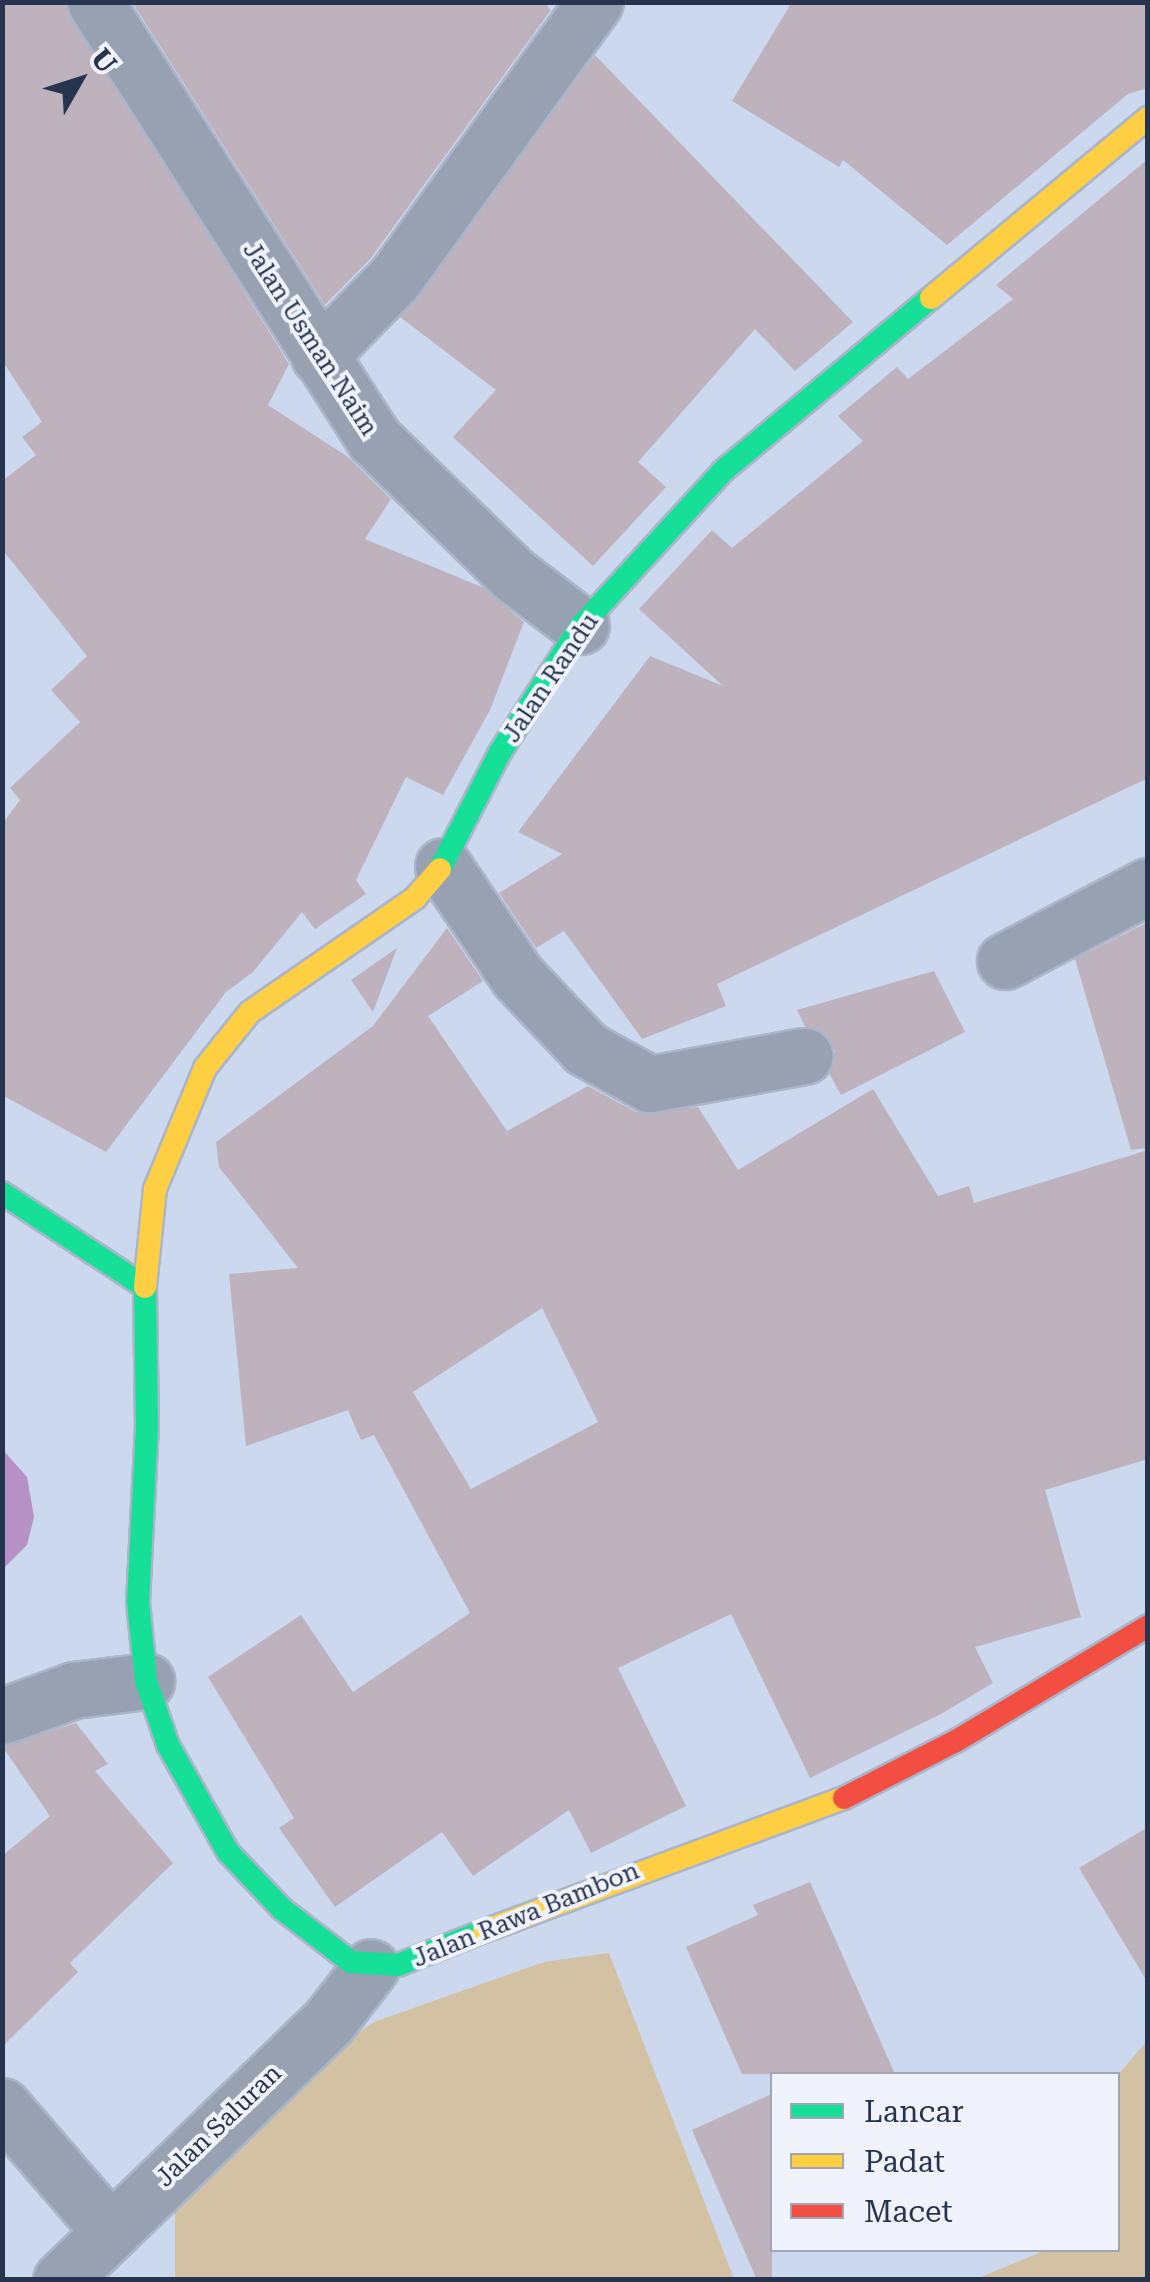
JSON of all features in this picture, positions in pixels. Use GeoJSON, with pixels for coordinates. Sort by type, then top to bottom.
{"type":"FeatureCollection","features":[{"type":"Feature","properties":{"kind":"street","name":"Jalan Usman Naim"},"geometry":{"type":"LineString","coordinates":[[96,2],[374,439],[514,574],[582,626]]}},
{"type":"Feature","properties":{"kind":"street"},"geometry":{"type":"LineString","coordinates":[[319,356],[395,278],[594,2]]}},
{"type":"Feature","properties":{"kind":"street","name":"Jalan Randu"},"geometry":{"type":"LineString","coordinates":[[145,1287],[155,1188],[206,1068],[250,1012],[415,898],[442,866],[499,754],[582,626],[723,471],[1148,118]]}},
{"type":"Feature","properties":{"kind":"street"},"geometry":{"type":"LineString","coordinates":[[442,866],[518,977],[586,1049],[650,1084],[804,1056]]}},
{"type":"Feature","properties":{"kind":"street"},"geometry":{"type":"LineString","coordinates":[[1005,961],[1148,886]]}},
{"type":"Feature","properties":{"kind":"street"},"geometry":{"type":"LineString","coordinates":[[2,1193],[145,1287],[148,1425],[138,1602],[146,1681],[168,1745],[228,1852],[315,1936],[351,1962],[371,1967]]}},
{"type":"Feature","properties":{"kind":"street","name":"Jalan Rawa Bambon"},"geometry":{"type":"LineString","coordinates":[[371,1967],[398,1966],[678,1855],[837,1802],[956,1740],[1148,1626]]}},
{"type":"Feature","properties":{"kind":"street"},"geometry":{"type":"LineString","coordinates":[[2,1716],[74,1690],[146,1681]]}},
{"type":"Feature","properties":{"kind":"street","name":"Jalan Saluran"},"geometry":{"type":"LineString","coordinates":[[61,2280],[330,2021],[371,1967]]}},
{"type":"Feature","properties":{"kind":"street"},"geometry":{"type":"LineString","coordinates":[[2,2106],[110,2231]]}},
{"type":"Feature","properties":{"kind":"shaded area"},"geometry":{"type":"Polygon","coordinates":[[[3,1450],[27,1477],[34,1517],[27,1545],[3,1569],[3,1450]]]}},
{"type":"Feature","properties":{"kind":"shaded area"},"geometry":{"type":"Polygon","coordinates":[[[609,1953],[734,2279],[175,2280],[175,2204],[308,2066],[374,2022],[544,1962],[609,1953]]]}},
{"type":"Feature","properties":{"kind":"shaded area"},"geometry":{"type":"Polygon","coordinates":[[[1147,2041],[1147,2279],[976,2279],[1041,2252],[1120,2252],[1120,2073],[1147,2041]]]}},
{"type":"Feature","properties":{"kind":"building"},"geometry":{"type":"Polygon","coordinates":[[[2,2],[64,2],[289,364],[268,405],[348,457],[391,499],[365,539],[482,587],[524,622],[490,710],[443,795],[406,777],[356,880],[366,894],[315,929],[302,912],[253,972],[226,992],[106,1152],[2,1095],[2,824],[20,800],[10,788],[80,722],[51,690],[87,656],[2,549],[2,481],[36,455],[22,437],[42,422],[2,360],[2,2]]]}},
{"type":"Feature","properties":{"kind":"building"},"geometry":{"type":"Polygon","coordinates":[[[132,2],[544,2],[551,10],[371,258],[325,305],[132,2]]]}},
{"type":"Feature","properties":{"kind":"building"},"geometry":{"type":"Polygon","coordinates":[[[792,2],[1148,2],[1148,88],[1128,94],[947,245],[843,160],[839,167],[732,101],[792,2]]]}},
{"type":"Feature","properties":{"kind":"building"},"geometry":{"type":"Polygon","coordinates":[[[595,55],[853,322],[795,371],[755,329],[638,462],[666,487],[593,566],[453,437],[496,390],[400,317],[595,55]]]}},
{"type":"Feature","properties":{"kind":"building"},"geometry":{"type":"Polygon","coordinates":[[[1148,159],[1148,778],[717,984],[726,1006],[642,1039],[564,931],[536,948],[499,893],[562,854],[518,832],[650,656],[723,686],[639,609],[712,530],[732,548],[863,441],[838,416],[897,367],[908,379],[1013,299],[996,285],[1148,159]]]}},
{"type":"Feature","properties":{"kind":"building"},"geometry":{"type":"Polygon","coordinates":[[[1148,922],[1148,1148],[1131,1150],[1075,959],[1148,922]]]}},
{"type":"Feature","properties":{"kind":"building"},"geometry":{"type":"Polygon","coordinates":[[[447,928],[483,981],[428,1016],[507,1131],[588,1086],[636,1112],[698,1107],[738,1170],[873,1089],[938,1196],[969,1186],[974,1203],[1148,1150],[1148,1459],[1045,1490],[1081,1617],[975,1647],[993,1683],[941,1714],[810,1778],[731,1614],[618,1668],[686,1806],[591,1853],[569,1810],[473,1876],[442,1832],[335,1907],[279,1828],[294,1818],[208,1677],[301,1615],[353,1692],[470,1613],[374,1435],[361,1440],[348,1410],[246,1446],[229,1274],[298,1268],[219,1167],[216,1142],[373,1026],[447,928]],[[542,1308],[413,1392],[471,1489],[598,1422],[542,1308]]]}},
{"type":"Feature","properties":{"kind":"building"},"geometry":{"type":"Polygon","coordinates":[[[397,948],[373,1012],[351,980],[397,948]]]}},
{"type":"Feature","properties":{"kind":"building"},"geometry":{"type":"Polygon","coordinates":[[[934,971],[965,1032],[841,1095],[829,1073],[835,1051],[828,1037],[805,1026],[797,1010],[934,971]]]}},
{"type":"Feature","properties":{"kind":"building"},"geometry":{"type":"Polygon","coordinates":[[[76,1723],[108,1764],[95,1771],[173,1863],[70,1963],[78,1972],[2,2047],[2,1856],[50,1816],[2,1746],[76,1723]]]}},
{"type":"Feature","properties":{"kind":"building"},"geometry":{"type":"Polygon","coordinates":[[[1148,1827],[1148,1983],[1079,1868],[1148,1827]]]}},
{"type":"Feature","properties":{"kind":"building"},"geometry":{"type":"Polygon","coordinates":[[[810,1882],[894,2072],[742,2074],[686,1947],[758,1915],[753,1905],[810,1882]]]}},
{"type":"Feature","properties":{"kind":"building"},"geometry":{"type":"Polygon","coordinates":[[[770,2095],[772,2280],[757,2280],[692,2130],[770,2095]]]}},
{"type":"Feature","properties":{"kind":"traffic: fast"},"geometry":{"type":"LineString","coordinates":[[440,869],[499,754],[581,626],[723,471],[931,298]]}},
{"type":"Feature","properties":{"kind":"traffic: fast"},"geometry":{"type":"LineString","coordinates":[[2,1193],[145,1287],[147,1425],[138,1602],[146,1681],[168,1745],[228,1852],[282,1909],[351,1962],[398,1965],[484,1931]]}},
{"type":"Feature","properties":{"kind":"traffic: slow"},"geometry":{"type":"LineString","coordinates":[[931,298],[1148,118]]}},
{"type":"Feature","properties":{"kind":"traffic: slow"},"geometry":{"type":"LineString","coordinates":[[145,1287],[155,1189],[205,1068],[250,1012],[415,898],[440,869]]}},
{"type":"Feature","properties":{"kind":"traffic: slow"},"geometry":{"type":"LineString","coordinates":[[484,1931],[844,1798]]}},
{"type":"Feature","properties":{"kind":"traffic: jam"},"geometry":{"type":"LineString","coordinates":[[844,1798],[956,1741],[1148,1626]]}}]}
